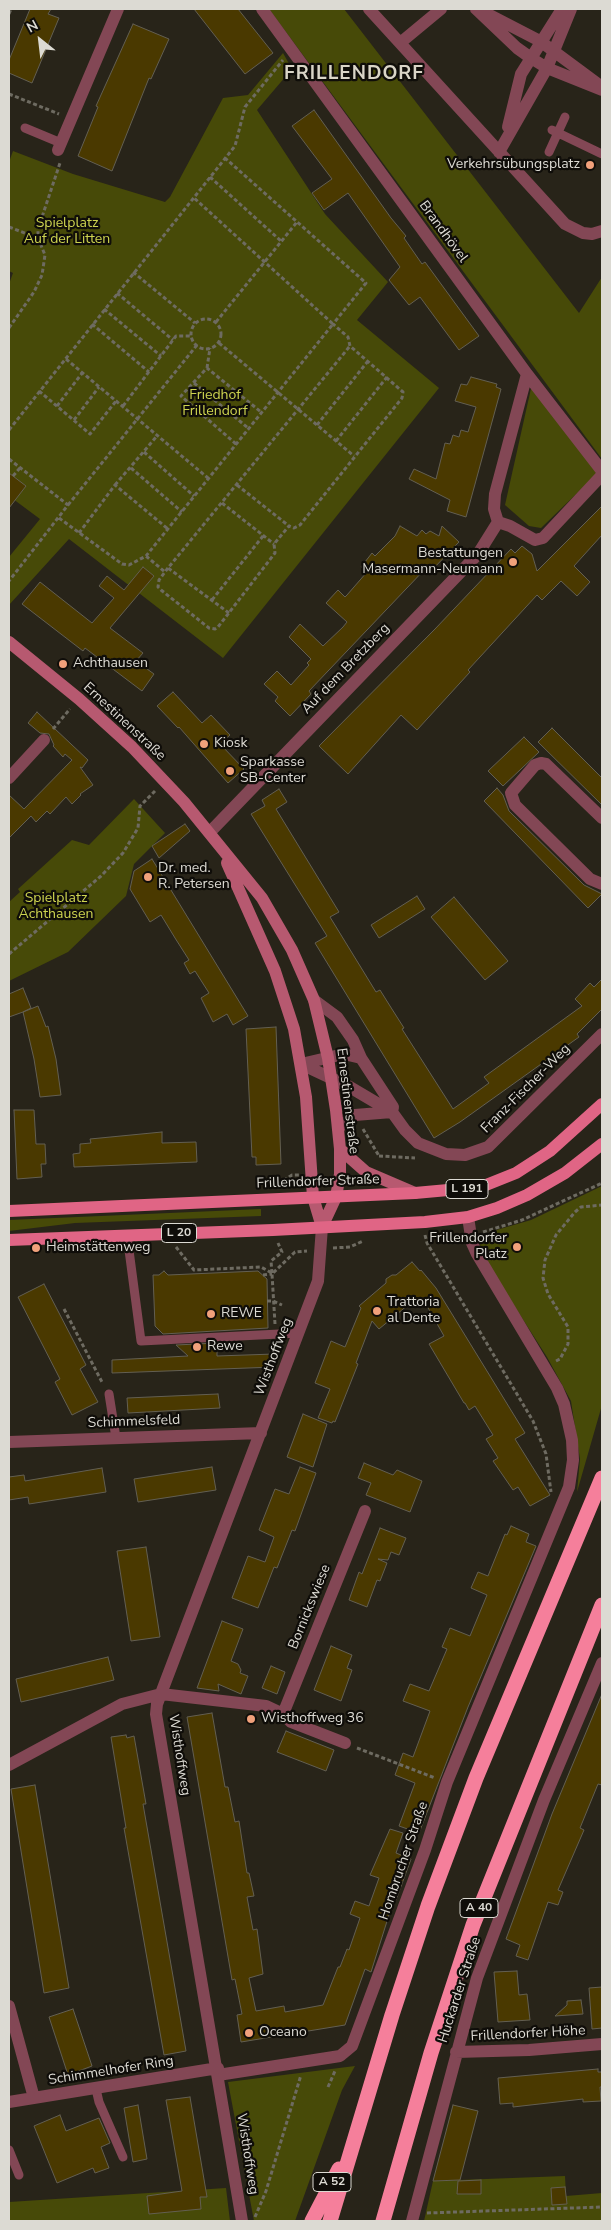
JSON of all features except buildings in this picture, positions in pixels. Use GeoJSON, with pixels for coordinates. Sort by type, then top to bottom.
{"type":"FeatureCollection","features":[{"type":"Feature","properties":{"kind":"highway"},"geometry":{"type":"LineString","coordinates":[[330,2221],[392,2015],[431,1897],[476,1778],[602,1478]]}},
{"type":"Feature","properties":{"kind":"highway","name":"A 40"},"geometry":{"type":"LineString","coordinates":[[383,2221],[431,2053],[473,1925],[602,1605]]}},
{"type":"Feature","properties":{"kind":"highway","name":"A 52"},"geometry":{"type":"LineString","coordinates":[[312,2221],[353,2144]]}},
{"type":"Feature","properties":{"kind":"main road","name":"Ernestinenstraße"},"geometry":{"type":"LineString","coordinates":[[9,642],[79,699],[132,747],[210,832],[262,898],[297,960],[314,1000],[328,1058],[340,1149],[340,1174],[336,1197],[322,1227]]}},
{"type":"Feature","properties":{"kind":"main road","name":"Ernestinenstraße"},"geometry":{"type":"LineString","coordinates":[[210,832],[231,870],[275,971],[294,1029],[306,1097],[313,1197],[322,1227]]}},
{"type":"Feature","properties":{"kind":"main road","name":"Frillendorfer Straße"},"geometry":{"type":"LineString","coordinates":[[9,1211],[415,1193],[481,1186],[516,1173],[550,1150],[602,1104]]}},
{"type":"Feature","properties":{"kind":"main road","name":"L 191"},"geometry":{"type":"LineString","coordinates":[[322,1227],[425,1222],[468,1216],[497,1208],[534,1191],[565,1173],[602,1144]]}},
{"type":"Feature","properties":{"kind":"main road","name":"L 191"},"geometry":{"type":"LineString","coordinates":[[340,1149],[366,1172],[415,1193]]}},
{"type":"Feature","properties":{"kind":"main road","name":"L 20"},"geometry":{"type":"LineString","coordinates":[[9,1240],[322,1227]]}},
{"type":"Feature","properties":{"kind":"street"},"geometry":{"type":"LineString","coordinates":[[60,147],[118,9]]}},
{"type":"Feature","properties":{"kind":"street","name":"Brandhövel"},"geometry":{"type":"LineString","coordinates":[[262,9],[527,374],[602,472]]}},
{"type":"Feature","properties":{"kind":"street"},"geometry":{"type":"LineString","coordinates":[[369,9],[564,224],[583,233],[592,234],[602,231]]}},
{"type":"Feature","properties":{"kind":"street"},"geometry":{"type":"LineString","coordinates":[[400,43],[442,9]]}},
{"type":"Feature","properties":{"kind":"street"},"geometry":{"type":"LineString","coordinates":[[477,9],[496,16],[540,40],[602,88]]}},
{"type":"Feature","properties":{"kind":"street"},"geometry":{"type":"LineString","coordinates":[[477,9],[517,48],[531,58],[547,68],[602,88]]}},
{"type":"Feature","properties":{"kind":"street"},"geometry":{"type":"LineString","coordinates":[[506,137],[521,74],[540,40],[562,9]]}},
{"type":"Feature","properties":{"kind":"street"},"geometry":{"type":"LineString","coordinates":[[499,152],[547,68],[571,9]]}},
{"type":"Feature","properties":{"kind":"street"},"geometry":{"type":"LineString","coordinates":[[527,374],[494,494],[494,510],[498,522],[510,526],[534,540],[544,538],[602,475]]}},
{"type":"Feature","properties":{"kind":"street","name":"Auf dem Bretzberg"},"geometry":{"type":"LineString","coordinates":[[210,832],[478,554],[498,522]]}},
{"type":"Feature","properties":{"kind":"street"},"geometry":{"type":"LineString","coordinates":[[9,778],[44,740]]}},
{"type":"Feature","properties":{"kind":"street"},"geometry":{"type":"LineString","coordinates":[[602,818],[546,764],[540,763],[536,765],[514,787],[511,793],[515,805],[590,879],[602,884]]}},
{"type":"Feature","properties":{"kind":"street","name":"Franz-Fischer-Weg"},"geometry":{"type":"LineString","coordinates":[[314,1000],[337,1017],[350,1034],[361,1058],[393,1108],[392,1112]]}},
{"type":"Feature","properties":{"kind":"street","name":"Franz-Fischer-Weg"},"geometry":{"type":"LineString","coordinates":[[300,1064],[331,1078],[392,1112],[410,1137],[432,1149],[459,1156],[473,1154],[488,1148],[602,1034]]}},
{"type":"Feature","properties":{"kind":"street"},"geometry":{"type":"LineString","coordinates":[[300,1064],[344,1054],[361,1058]]}},
{"type":"Feature","properties":{"kind":"street"},"geometry":{"type":"LineString","coordinates":[[338,1128],[355,1115],[392,1112]]}},
{"type":"Feature","properties":{"kind":"street"},"geometry":{"type":"LineString","coordinates":[[468,1216],[471,1236],[477,1254],[545,1368]]}},
{"type":"Feature","properties":{"kind":"street","name":"Wisthoffweg"},"geometry":{"type":"LineString","coordinates":[[242,2221],[156,1714],[161,1694],[318,1281],[322,1227]]}},
{"type":"Feature","properties":{"kind":"street","name":"Hombrucher Straße"},"geometry":{"type":"LineString","coordinates":[[218,2072],[340,2056],[352,2046],[425,1850],[447,1782],[569,1486],[573,1460],[570,1422],[564,1404],[545,1368]]}},
{"type":"Feature","properties":{"kind":"street","name":"Schimmelsfeld"},"geometry":{"type":"LineString","coordinates":[[9,1442],[261,1432]]}},
{"type":"Feature","properties":{"kind":"street","name":"Bornickswiese"},"geometry":{"type":"LineString","coordinates":[[283,1714],[365,1511]]}},
{"type":"Feature","properties":{"kind":"street","name":"Huckarder Straße"},"geometry":{"type":"LineString","coordinates":[[412,2221],[477,1978],[544,1800],[602,1663]]}},
{"type":"Feature","properties":{"kind":"street"},"geometry":{"type":"LineString","coordinates":[[9,1763],[122,1704],[161,1694],[266,1706],[283,1714],[291,1722],[345,1743]]}},
{"type":"Feature","properties":{"kind":"street"},"geometry":{"type":"LineString","coordinates":[[9,2006],[34,2098]]}},
{"type":"Feature","properties":{"kind":"street","name":"Frillendorfer Höhe"},"geometry":{"type":"LineString","coordinates":[[456,2052],[520,2051],[602,2044]]}},
{"type":"Feature","properties":{"kind":"street","name":"Schimmelhofer Ring"},"geometry":{"type":"LineString","coordinates":[[9,2102],[218,2072]]}},
{"type":"Feature","properties":{"kind":"lane"},"geometry":{"type":"LineString","coordinates":[[549,152],[555,131],[565,117]]}},
{"type":"Feature","properties":{"kind":"lane"},"geometry":{"type":"LineString","coordinates":[[25,128],[60,147]]}},
{"type":"Feature","properties":{"kind":"lane"},"geometry":{"type":"LineString","coordinates":[[555,131],[602,154]]}},
{"type":"Feature","properties":{"kind":"lane"},"geometry":{"type":"LineString","coordinates":[[127,1235],[141,1341],[299,1333]]}},
{"type":"Feature","properties":{"kind":"lane"},"geometry":{"type":"LineString","coordinates":[[109,1394],[116,1438]]}},
{"type":"Feature","properties":{"kind":"lane"},"geometry":{"type":"LineString","coordinates":[[96,2089],[99,2102],[123,2156]]}},
{"type":"Feature","properties":{"kind":"lane"},"geometry":{"type":"LineString","coordinates":[[9,2150],[19,2175]]}},
{"type":"Feature","properties":{"kind":"path"},"geometry":{"type":"LineString","coordinates":[[9,14],[11,9]]}},
{"type":"Feature","properties":{"kind":"path"},"geometry":{"type":"LineString","coordinates":[[9,430],[234,146],[245,107],[292,50]]}},
{"type":"Feature","properties":{"kind":"path"},"geometry":{"type":"LineString","coordinates":[[9,94],[71,119]]}},
{"type":"Feature","properties":{"kind":"path"},"geometry":{"type":"LineString","coordinates":[[9,328],[34,292],[42,275],[46,255],[38,238],[43,210],[60,165],[60,147]]}},
{"type":"Feature","properties":{"kind":"path"},"geometry":{"type":"LineString","coordinates":[[59,518],[122,564],[129,565],[146,556],[366,283],[225,158]]}},
{"type":"Feature","properties":{"kind":"path"},"geometry":{"type":"LineString","coordinates":[[210,177],[281,241]]}},
{"type":"Feature","properties":{"kind":"path"},"geometry":{"type":"LineString","coordinates":[[193,197],[348,337],[350,346],[403,392],[402,398],[300,525],[294,528],[289,526],[237,485]]}},
{"type":"Feature","properties":{"kind":"path"},"geometry":{"type":"LineString","coordinates":[[216,322],[297,222]]}},
{"type":"Feature","properties":{"kind":"path"},"geometry":{"type":"LineString","coordinates":[[9,227],[38,238]]}},
{"type":"Feature","properties":{"kind":"path"},"geometry":{"type":"LineString","coordinates":[[134,272],[196,323]]}},
{"type":"Feature","properties":{"kind":"path"},"geometry":{"type":"LineString","coordinates":[[117,293],[173,340]]}},
{"type":"Feature","properties":{"kind":"path"},"geometry":{"type":"LineString","coordinates":[[104,309],[161,356]]}},
{"type":"Feature","properties":{"kind":"path"},"geometry":{"type":"LineString","coordinates":[[203,319],[216,322],[221,329],[219,343],[206,349],[197,345],[191,336],[193,327],[203,319]]}},
{"type":"Feature","properties":{"kind":"path"},"geometry":{"type":"LineString","coordinates":[[92,324],[149,372]]}},
{"type":"Feature","properties":{"kind":"path"},"geometry":{"type":"LineString","coordinates":[[123,406],[176,336],[191,336]]}},
{"type":"Feature","properties":{"kind":"path"},"geometry":{"type":"LineString","coordinates":[[219,343],[354,456]]}},
{"type":"Feature","properties":{"kind":"path"},"geometry":{"type":"LineString","coordinates":[[9,581],[197,345]]}},
{"type":"Feature","properties":{"kind":"path"},"geometry":{"type":"LineString","coordinates":[[289,526],[274,544],[275,553],[215,629],[208,628],[158,587],[159,580],[168,568],[350,346]]}},
{"type":"Feature","properties":{"kind":"path"},"geometry":{"type":"LineString","coordinates":[[210,348],[208,368],[181,396],[236,444]]}},
{"type":"Feature","properties":{"kind":"path"},"geometry":{"type":"LineString","coordinates":[[66,359],[208,478]]}},
{"type":"Feature","properties":{"kind":"path"},"geometry":{"type":"LineString","coordinates":[[317,425],[368,361]]}},
{"type":"Feature","properties":{"kind":"path"},"geometry":{"type":"LineString","coordinates":[[208,368],[261,412]]}},
{"type":"Feature","properties":{"kind":"path"},"geometry":{"type":"LineString","coordinates":[[57,406],[83,372]]}},
{"type":"Feature","properties":{"kind":"path"},"geometry":{"type":"LineString","coordinates":[[336,441],[387,377]]}},
{"type":"Feature","properties":{"kind":"path"},"geometry":{"type":"LineString","coordinates":[[194,383],[248,428]]}},
{"type":"Feature","properties":{"kind":"path"},"geometry":{"type":"LineString","coordinates":[[74,420],[99,387]]}},
{"type":"Feature","properties":{"kind":"path"},"geometry":{"type":"LineString","coordinates":[[39,391],[90,434],[116,401]]}},
{"type":"Feature","properties":{"kind":"path"},"geometry":{"type":"LineString","coordinates":[[79,533],[115,484],[158,436]]}},
{"type":"Feature","properties":{"kind":"path"},"geometry":{"type":"LineString","coordinates":[[144,452],[194,496]]}},
{"type":"Feature","properties":{"kind":"path"},"geometry":{"type":"LineString","coordinates":[[9,459],[68,505]]}},
{"type":"Feature","properties":{"kind":"path"},"geometry":{"type":"LineString","coordinates":[[13,476],[20,468]]}},
{"type":"Feature","properties":{"kind":"path"},"geometry":{"type":"LineString","coordinates":[[131,468],[182,512]]}},
{"type":"Feature","properties":{"kind":"path"},"geometry":{"type":"LineString","coordinates":[[115,484],[168,529]]}},
{"type":"Feature","properties":{"kind":"path"},"geometry":{"type":"LineString","coordinates":[[222,503],[274,544]]}},
{"type":"Feature","properties":{"kind":"path"},"geometry":{"type":"LineString","coordinates":[[212,600],[263,536]]}},
{"type":"Feature","properties":{"kind":"path"},"geometry":{"type":"LineString","coordinates":[[146,556],[165,572]]}},
{"type":"Feature","properties":{"kind":"path"},"geometry":{"type":"LineString","coordinates":[[168,568],[229,613]]}},
{"type":"Feature","properties":{"kind":"path"},"geometry":{"type":"LineString","coordinates":[[58,724],[79,699]]}},
{"type":"Feature","properties":{"kind":"path"},"geometry":{"type":"LineString","coordinates":[[9,954],[101,876],[117,859],[138,828],[140,806],[164,782]]}},
{"type":"Feature","properties":{"kind":"path"},"geometry":{"type":"LineString","coordinates":[[379,1156],[420,1159],[432,1149]]}},
{"type":"Feature","properties":{"kind":"path"},"geometry":{"type":"LineString","coordinates":[[471,1236],[522,1220],[602,1183]]}},
{"type":"Feature","properties":{"kind":"path"},"geometry":{"type":"LineString","coordinates":[[545,1368],[560,1359],[568,1344],[568,1327],[548,1294],[542,1278],[546,1260],[556,1235],[575,1212],[581,1207],[602,1205]]}},
{"type":"Feature","properties":{"kind":"path"},"geometry":{"type":"LineString","coordinates":[[425,1222],[427,1243],[533,1421],[546,1454],[552,1497]]}},
{"type":"Feature","properties":{"kind":"path"},"geometry":{"type":"LineString","coordinates":[[273,1230],[282,1252],[271,1261],[275,1334]]}},
{"type":"Feature","properties":{"kind":"path"},"geometry":{"type":"LineString","coordinates":[[165,1234],[194,1270],[261,1267],[272,1274]]}},
{"type":"Feature","properties":{"kind":"path"},"geometry":{"type":"LineString","coordinates":[[263,1275],[272,1274],[295,1252],[350,1247],[368,1238]]}},
{"type":"Feature","properties":{"kind":"path"},"geometry":{"type":"LineString","coordinates":[[267,1301],[273,1301],[282,1305]]}},
{"type":"Feature","properties":{"kind":"path"},"geometry":{"type":"LineString","coordinates":[[64,1310],[109,1394]]}},
{"type":"Feature","properties":{"kind":"path"},"geometry":{"type":"LineString","coordinates":[[345,1743],[447,1782]]}},
{"type":"Feature","properties":{"kind":"path"},"geometry":{"type":"LineString","coordinates":[[252,2221],[266,2191],[295,2098],[303,2062]]}},
{"type":"Feature","properties":{"kind":"path"},"geometry":{"type":"LineString","coordinates":[[328,2086],[333,2075]]}},
{"type":"Feature","properties":{"kind":"path"},"geometry":{"type":"LineString","coordinates":[[426,2213],[602,2207]]}},
{"type":"Feature","properties":{"kind":"green space"},"geometry":{"type":"Polygon","coordinates":[[[269,9],[344,9],[579,313],[602,277],[602,459],[269,9]]]}},
{"type":"Feature","properties":{"kind":"green space","name":"Friedhof Frillendorf"},"geometry":{"type":"Polygon","coordinates":[[[283,53],[292,69],[257,110],[325,214],[388,282],[357,320],[439,388],[223,658],[69,539],[9,605],[9,557],[40,519],[9,496],[9,284],[13,273],[9,271],[9,162],[13,151],[73,174],[165,202],[170,197],[223,98],[248,95],[283,53]]]}},
{"type":"Feature","properties":{"kind":"green space"},"geometry":{"type":"Polygon","coordinates":[[[532,384],[599,472],[541,528],[529,526],[505,505],[532,384]]]}},
{"type":"Feature","properties":{"kind":"green space","name":"Spielplatz Achthausen"},"geometry":{"type":"Polygon","coordinates":[[[134,799],[165,833],[134,864],[126,896],[68,952],[9,981],[9,902],[20,892],[18,889],[72,840],[89,845],[134,799]]]}},
{"type":"Feature","properties":{"kind":"green space"},"geometry":{"type":"Polygon","coordinates":[[[602,1186],[602,1405],[577,1492],[580,1459],[571,1401],[547,1357],[481,1254],[480,1245],[483,1236],[493,1231],[531,1220],[602,1186]]]}},
{"type":"Feature","properties":{"kind":"green space"},"geometry":{"type":"Polygon","coordinates":[[[261,1209],[261,1216],[75,1223],[9,1231],[9,1220],[261,1209]]]}},
{"type":"Feature","properties":{"kind":"green space"},"geometry":{"type":"Polygon","coordinates":[[[355,2066],[342,2090],[295,2221],[254,2221],[228,2082],[355,2066]]]}},
{"type":"Feature","properties":{"kind":"green space"},"geometry":{"type":"Polygon","coordinates":[[[565,2176],[566,2196],[602,2193],[602,2221],[424,2221],[433,2181],[565,2176]]]}},
{"type":"Feature","properties":{"kind":"green space"},"geometry":{"type":"Polygon","coordinates":[[[226,2188],[230,2221],[9,2221],[9,2202],[226,2188]]]}},
{"type":"Feature","properties":{"kind":"place","name":"Verkehrsübungsplatz"},"geometry":{"type":"Point","coordinates":[590,165]}},
{"type":"Feature","properties":{"kind":"place","name":"Bestattungen Masermann-Neumann"},"geometry":{"type":"Point","coordinates":[513,562]}},
{"type":"Feature","properties":{"kind":"place","name":"Achthausen"},"geometry":{"type":"Point","coordinates":[63,664]}},
{"type":"Feature","properties":{"kind":"place","name":"Kiosk"},"geometry":{"type":"Point","coordinates":[204,744]}},
{"type":"Feature","properties":{"kind":"place","name":"Sparkasse SB-Center"},"geometry":{"type":"Point","coordinates":[230,771]}},
{"type":"Feature","properties":{"kind":"place","name":"Dr. med. R. Petersen"},"geometry":{"type":"Point","coordinates":[148,877]}},
{"type":"Feature","properties":{"kind":"place","name":"Frillendorfer Platz"},"geometry":{"type":"Point","coordinates":[517,1247]}},
{"type":"Feature","properties":{"kind":"place","name":"Heimstättenweg"},"geometry":{"type":"Point","coordinates":[36,1248]}},
{"type":"Feature","properties":{"kind":"place","name":"Trattoria al Dente"},"geometry":{"type":"Point","coordinates":[377,1311]}},
{"type":"Feature","properties":{"kind":"place","name":"REWE"},"geometry":{"type":"Point","coordinates":[211,1314]}},
{"type":"Feature","properties":{"kind":"place","name":"Rewe"},"geometry":{"type":"Point","coordinates":[197,1347]}},
{"type":"Feature","properties":{"kind":"place","name":"Wisthoffweg 36"},"geometry":{"type":"Point","coordinates":[251,1719]}},
{"type":"Feature","properties":{"kind":"place","name":"Oceano"},"geometry":{"type":"Point","coordinates":[249,2033]}},
{"type":"Feature","properties":{"kind":"district","name":"FRILLENDORF"},"geometry":{"type":"Point","coordinates":[354,74]}},
{"type":"Feature","properties":{"kind":"park label","name":"Spielplatz Auf der Litten"},"geometry":{"type":"Point","coordinates":[67,232]}}]}
